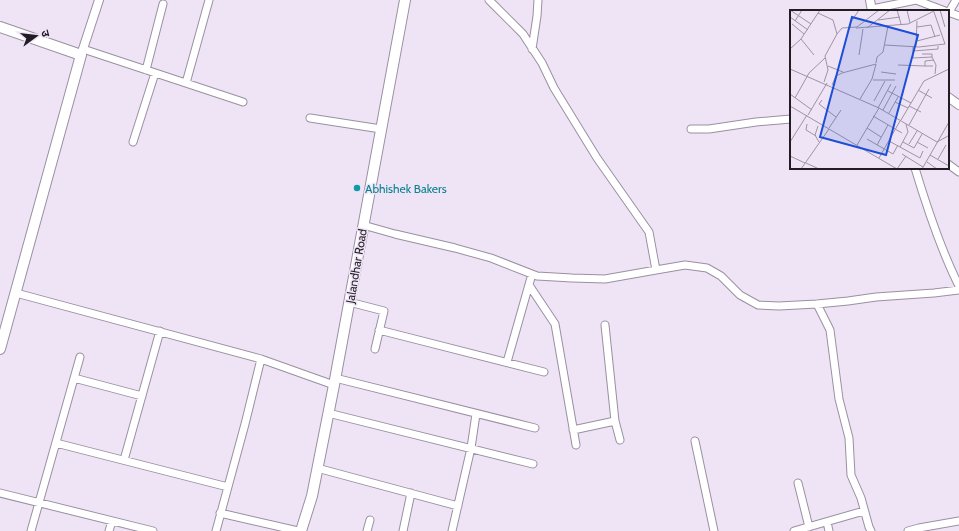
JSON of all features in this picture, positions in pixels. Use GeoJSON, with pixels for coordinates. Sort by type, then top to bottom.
{"type":"FeatureCollection","features":[{"type":"Feature","properties":{"kind":"main road","name":"Jalandhar Road"},"geometry":{"type":"LineString","coordinates":[[301,531],[312,496],[335,381],[405,0]]}},
{"type":"Feature","properties":{"kind":"main road"},"geometry":{"type":"LineString","coordinates":[[0,27],[82,52],[0,349]]}},
{"type":"Feature","properties":{"kind":"street"},"geometry":{"type":"LineString","coordinates":[[99,0],[82,52],[146,70],[243,102]]}},
{"type":"Feature","properties":{"kind":"street"},"geometry":{"type":"LineString","coordinates":[[186,83],[209,0]]}},
{"type":"Feature","properties":{"kind":"street"},"geometry":{"type":"LineString","coordinates":[[489,0],[522,34],[532,48],[542,63],[562,101],[598,158],[649,232],[656,270]]}},
{"type":"Feature","properties":{"kind":"street"},"geometry":{"type":"LineString","coordinates":[[532,48],[538,0]]}},
{"type":"Feature","properties":{"kind":"street"},"geometry":{"type":"LineString","coordinates":[[870,0],[872,10],[916,0],[942,10]]}},
{"type":"Feature","properties":{"kind":"street"},"geometry":{"type":"LineString","coordinates":[[948,10],[956,0]]}},
{"type":"Feature","properties":{"kind":"street"},"geometry":{"type":"LineString","coordinates":[[146,70],[163,4]]}},
{"type":"Feature","properties":{"kind":"street"},"geometry":{"type":"LineString","coordinates":[[949,13],[959,16]]}},
{"type":"Feature","properties":{"kind":"street"},"geometry":{"type":"LineString","coordinates":[[134,142],[155,73]]}},
{"type":"Feature","properties":{"kind":"street"},"geometry":{"type":"LineString","coordinates":[[949,98],[959,105]]}},
{"type":"Feature","properties":{"kind":"street"},"geometry":{"type":"LineString","coordinates":[[310,118],[381,129]]}},
{"type":"Feature","properties":{"kind":"street"},"geometry":{"type":"LineString","coordinates":[[691,129],[709,129],[756,122],[790,119]]}},
{"type":"Feature","properties":{"kind":"street"},"geometry":{"type":"LineString","coordinates":[[949,165],[959,172]]}},
{"type":"Feature","properties":{"kind":"street"},"geometry":{"type":"LineString","coordinates":[[915,169],[927,209],[959,286]]}},
{"type":"Feature","properties":{"kind":"street"},"geometry":{"type":"LineString","coordinates":[[364,225],[491,258],[537,276],[605,279],[685,265],[707,268],[721,276],[740,295],[758,305],[779,306],[817,304],[959,290]]}},
{"type":"Feature","properties":{"kind":"street"},"geometry":{"type":"LineString","coordinates":[[507,362],[532,274]]}},
{"type":"Feature","properties":{"kind":"street"},"geometry":{"type":"LineString","coordinates":[[529,284],[555,324],[576,445]]}},
{"type":"Feature","properties":{"kind":"street"},"geometry":{"type":"LineString","coordinates":[[16,293],[262,359],[335,381],[535,428]]}},
{"type":"Feature","properties":{"kind":"street"},"geometry":{"type":"LineString","coordinates":[[349,302],[384,311],[375,349]]}},
{"type":"Feature","properties":{"kind":"street"},"geometry":{"type":"LineString","coordinates":[[817,304],[830,330],[839,399],[850,438],[851,475],[861,498],[871,531]]}},
{"type":"Feature","properties":{"kind":"street"},"geometry":{"type":"LineString","coordinates":[[605,324],[615,421],[620,440]]}},
{"type":"Feature","properties":{"kind":"street"},"geometry":{"type":"LineString","coordinates":[[379,330],[544,372]]}},
{"type":"Feature","properties":{"kind":"street"},"geometry":{"type":"LineString","coordinates":[[124,460],[160,331]]}},
{"type":"Feature","properties":{"kind":"street"},"geometry":{"type":"LineString","coordinates":[[31,531],[80,357]]}},
{"type":"Feature","properties":{"kind":"street"},"geometry":{"type":"LineString","coordinates":[[216,531],[262,359]]}},
{"type":"Feature","properties":{"kind":"street"},"geometry":{"type":"LineString","coordinates":[[74,378],[142,396]]}},
{"type":"Feature","properties":{"kind":"street"},"geometry":{"type":"LineString","coordinates":[[328,413],[533,464]]}},
{"type":"Feature","properties":{"kind":"street"},"geometry":{"type":"LineString","coordinates":[[452,531],[471,448],[476,414]]}},
{"type":"Feature","properties":{"kind":"street"},"geometry":{"type":"LineString","coordinates":[[573,430],[615,421]]}},
{"type":"Feature","properties":{"kind":"street"},"geometry":{"type":"LineString","coordinates":[[695,441],[714,531]]}},
{"type":"Feature","properties":{"kind":"street"},"geometry":{"type":"LineString","coordinates":[[56,443],[228,487]]}},
{"type":"Feature","properties":{"kind":"street"},"geometry":{"type":"LineString","coordinates":[[317,468],[458,506]]}},
{"type":"Feature","properties":{"kind":"street"},"geometry":{"type":"LineString","coordinates":[[798,483],[810,527]]}},
{"type":"Feature","properties":{"kind":"street"},"geometry":{"type":"LineString","coordinates":[[0,493],[153,531]]}},
{"type":"Feature","properties":{"kind":"street"},"geometry":{"type":"LineString","coordinates":[[403,531],[411,493]]}},
{"type":"Feature","properties":{"kind":"street"},"geometry":{"type":"LineString","coordinates":[[794,531],[864,511]]}},
{"type":"Feature","properties":{"kind":"street"},"geometry":{"type":"LineString","coordinates":[[220,513],[298,531]]}},
{"type":"Feature","properties":{"kind":"street"},"geometry":{"type":"LineString","coordinates":[[368,531],[370,520]]}},
{"type":"Feature","properties":{"kind":"street"},"geometry":{"type":"LineString","coordinates":[[109,531],[112,521]]}},
{"type":"Feature","properties":{"kind":"street"},"geometry":{"type":"LineString","coordinates":[[910,531],[959,521]]}},
{"type":"Feature","properties":{"kind":"street"},"geometry":{"type":"LineString","coordinates":[[827,522],[830,531]]}},
{"type":"Feature","properties":{"kind":"place","name":"Abhishek Bakers"},"geometry":{"type":"Point","coordinates":[357,188]}}]}
